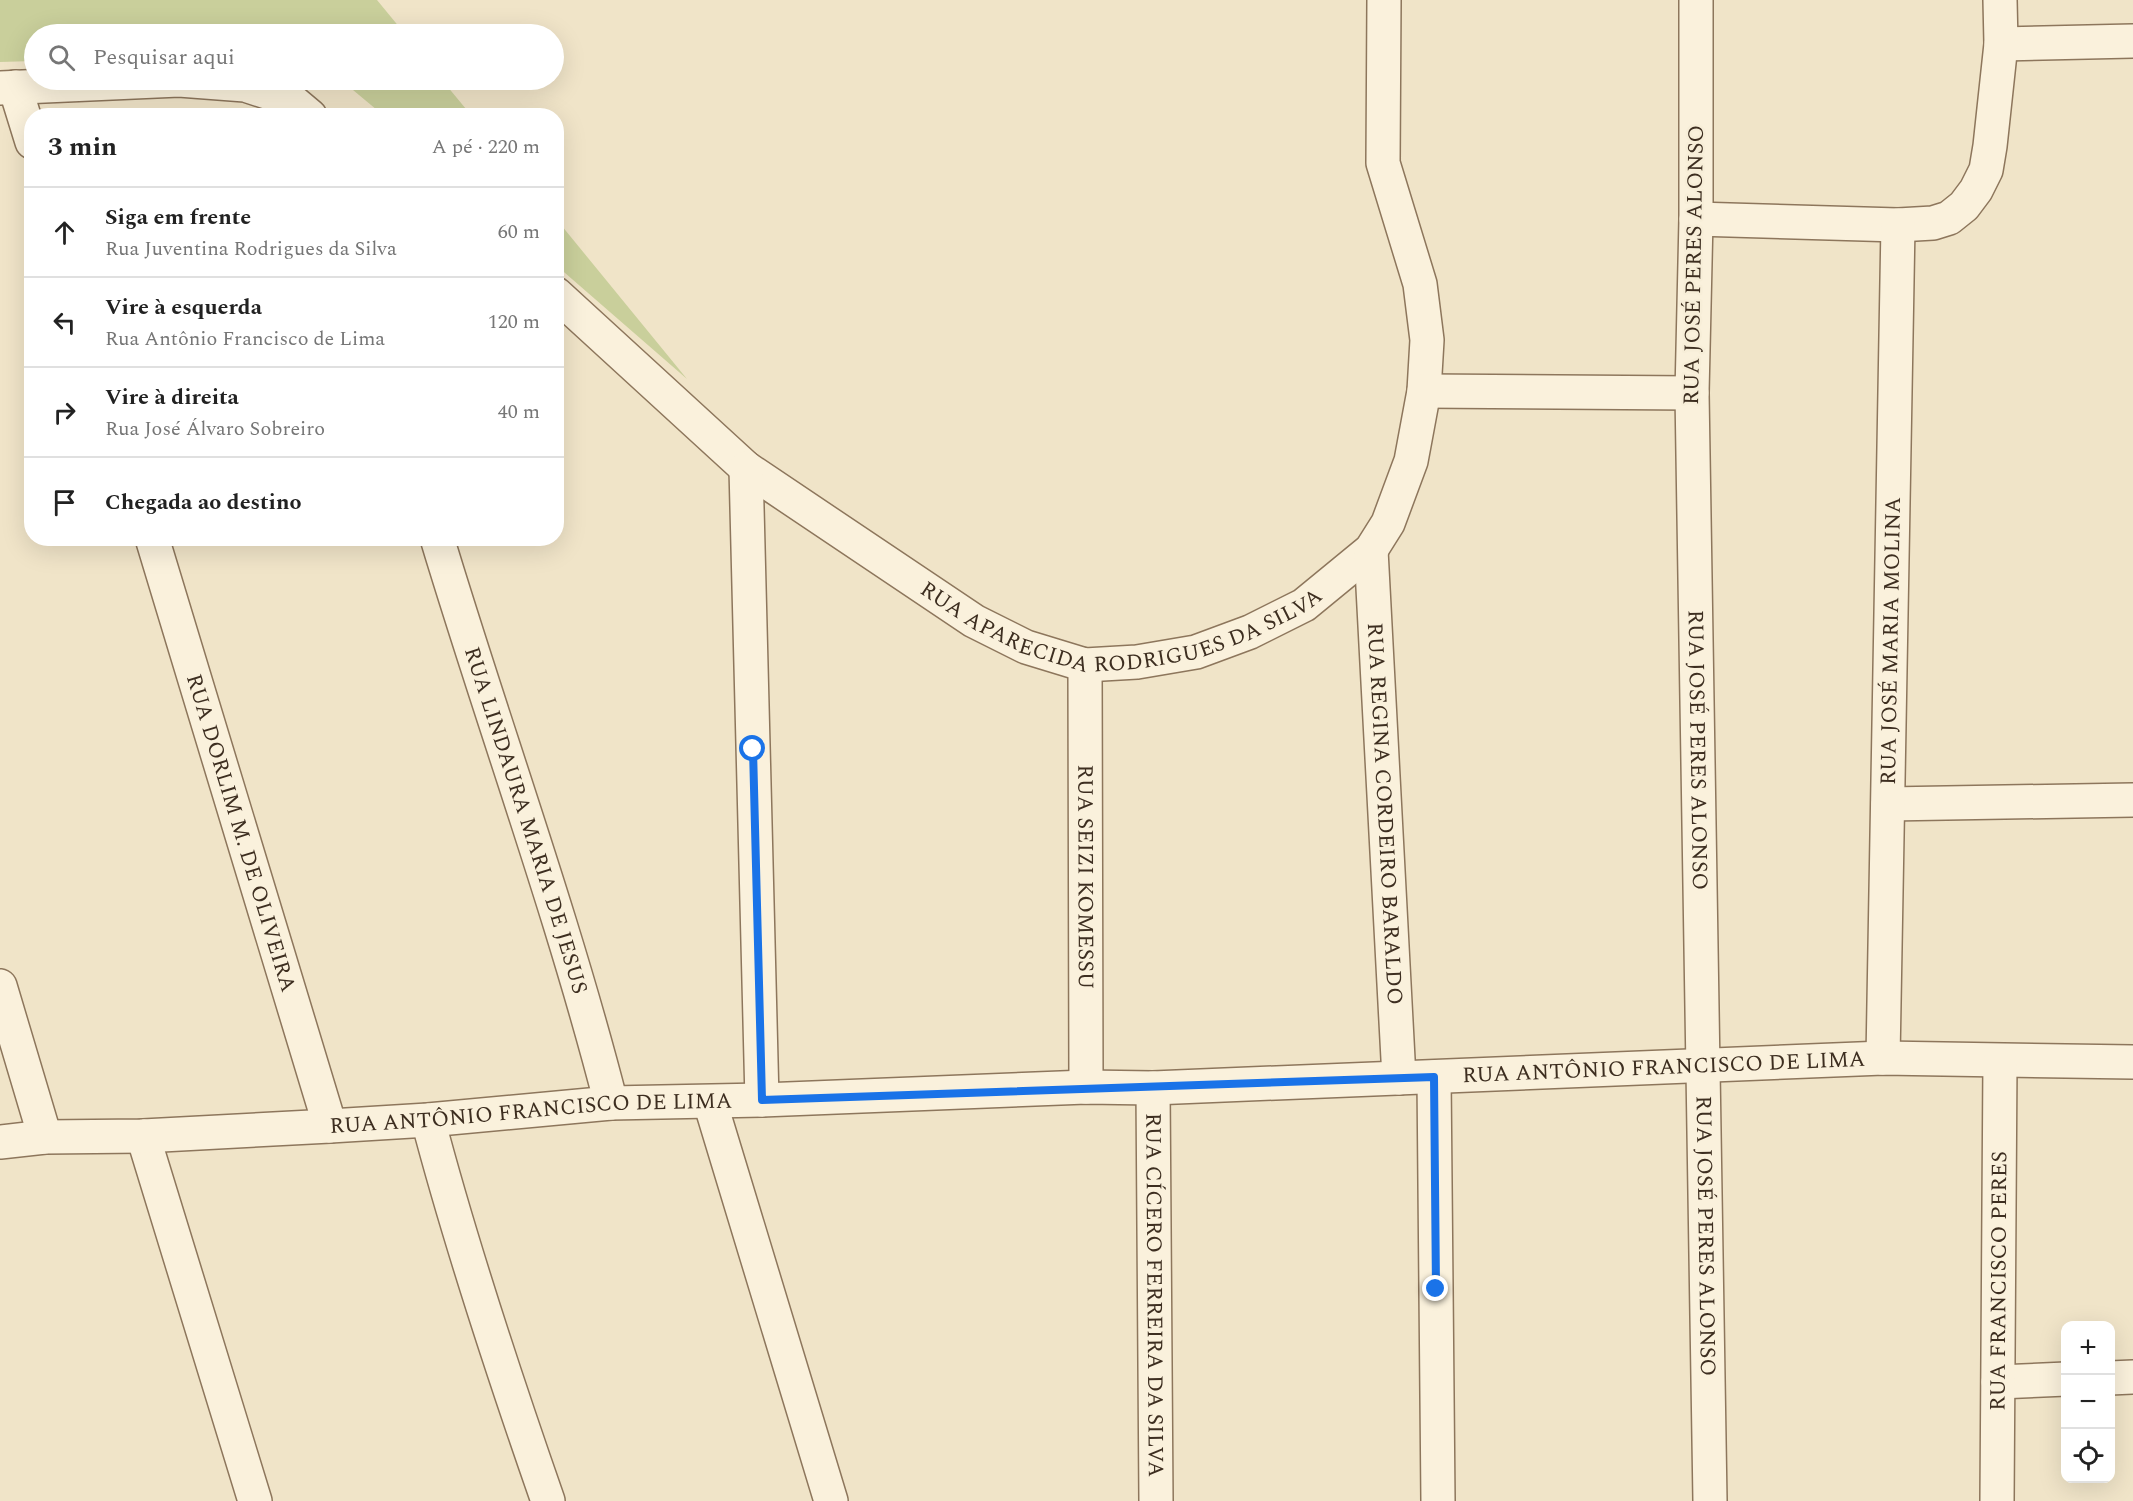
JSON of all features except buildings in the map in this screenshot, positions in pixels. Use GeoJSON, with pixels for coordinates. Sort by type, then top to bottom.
{"type":"FeatureCollection","features":[{"type":"Feature","properties":{"kind":"street","name":"RUA APARECIDA RODRIGUES DA SILVA"},"geometry":{"type":"LineString","coordinates":[[564,301],[746,468],[974,621],[1026,647],[1084,665],[1137,662],[1196,652],[1250,632],[1304,604],[1371,550],[1388,523],[1411,461],[1424,391],[1427,340],[1420,284],[1383,163],[1384,0]]}},
{"type":"Feature","properties":{"kind":"street","name":"RUA JOSÉ PERES ALONSO"},"geometry":{"type":"LineString","coordinates":[[1696,0],[1696,219],[1692,393],[1710,1501]]}},
{"type":"Feature","properties":{"kind":"street"},"geometry":{"type":"LineString","coordinates":[[1696,219],[1898,225],[1933,223],[1949,218],[1964,206],[1976,190],[1986,170],[2001,44],[2000,0]]}},
{"type":"Feature","properties":{"kind":"street"},"geometry":{"type":"LineString","coordinates":[[2001,44],[2133,41]]}},
{"type":"Feature","properties":{"kind":"street"},"geometry":{"type":"LineString","coordinates":[[24,87],[7,88],[24,125]]}},
{"type":"Feature","properties":{"kind":"street"},"geometry":{"type":"LineString","coordinates":[[260,90],[291,100],[300,108]]}},
{"type":"Feature","properties":{"kind":"street","name":"RUA JOSÉ MARIA MOLINA"},"geometry":{"type":"LineString","coordinates":[[1883,1059],[1898,225]]}},
{"type":"Feature","properties":{"kind":"street"},"geometry":{"type":"LineString","coordinates":[[1424,391],[1692,393]]}},
{"type":"Feature","properties":{"kind":"street"},"geometry":{"type":"LineString","coordinates":[[746,468],[762,1100]]}},
{"type":"Feature","properties":{"kind":"street","name":"RUA DORLIM M. DE OLIVEIRA"},"geometry":{"type":"LineString","coordinates":[[154,546],[330,1126]]}},
{"type":"Feature","properties":{"kind":"street","name":"RUA LINDAURA MARIA DE JESUS"},"geometry":{"type":"LineString","coordinates":[[439,546],[474,662],[570,954],[611,1103]]}},
{"type":"Feature","properties":{"kind":"street","name":"RUA REGINA CORDEIRO BARALDO"},"geometry":{"type":"LineString","coordinates":[[1371,550],[1399,1078]]}},
{"type":"Feature","properties":{"kind":"street","name":"RUA SEIZI KOMESSU"},"geometry":{"type":"LineString","coordinates":[[1084,665],[1086,1087]]}},
{"type":"Feature","properties":{"kind":"street"},"geometry":{"type":"LineString","coordinates":[[1888,804],[2133,800]]}},
{"type":"Feature","properties":{"kind":"street"},"geometry":{"type":"LineString","coordinates":[[0,986],[45,1137]]}},
{"type":"Feature","properties":{"kind":"street","name":"RUA ANTÔNIO FRANCISCO DE LIMA"},"geometry":{"type":"LineString","coordinates":[[0,1142],[45,1137],[143,1136],[429,1120],[611,1103],[710,1102],[1086,1087],[1153,1088],[1883,1059],[2133,1062]]}},
{"type":"Feature","properties":{"kind":"street","name":"RUA FRANCISCO PERES"},"geometry":{"type":"LineString","coordinates":[[1997,1501],[2000,1061]]}},
{"type":"Feature","properties":{"kind":"street"},"geometry":{"type":"LineString","coordinates":[[1434,1077],[1438,1501]]}},
{"type":"Feature","properties":{"kind":"street","name":"RUA CÍCERO FERREIRA DA SILVA"},"geometry":{"type":"LineString","coordinates":[[1153,1088],[1155,1501]]}},
{"type":"Feature","properties":{"kind":"street"},"geometry":{"type":"LineString","coordinates":[[710,1102],[831,1501]]}},
{"type":"Feature","properties":{"kind":"street"},"geometry":{"type":"LineString","coordinates":[[429,1120],[449,1199],[510,1391],[548,1501]]}},
{"type":"Feature","properties":{"kind":"street"},"geometry":{"type":"LineString","coordinates":[[143,1136],[255,1501]]}},
{"type":"Feature","properties":{"kind":"street"},"geometry":{"type":"LineString","coordinates":[[2115,1378],[2133,1377]]}},
{"type":"Feature","properties":{"kind":"street"},"geometry":{"type":"LineString","coordinates":[[1998,1382],[2061,1379]]}},
{"type":"Feature","properties":{"kind":"green space"},"geometry":{"type":"Polygon","coordinates":[[[0,0],[377,0],[397,24],[24,24],[24,61],[0,62],[0,0]]]}},
{"type":"Feature","properties":{"kind":"green space"},"geometry":{"type":"Polygon","coordinates":[[[353,90],[450,90],[465,108],[375,108],[353,90]]]}},
{"type":"Feature","properties":{"kind":"green space"},"geometry":{"type":"Polygon","coordinates":[[[564,229],[687,379],[564,272],[564,229]]]}},
{"type":"Feature","properties":{"kind":"route"},"geometry":{"type":"LineString","coordinates":[[753,749],[762,1100],[1086,1087],[1153,1088],[1434,1077],[1436,1289]]}}]}
